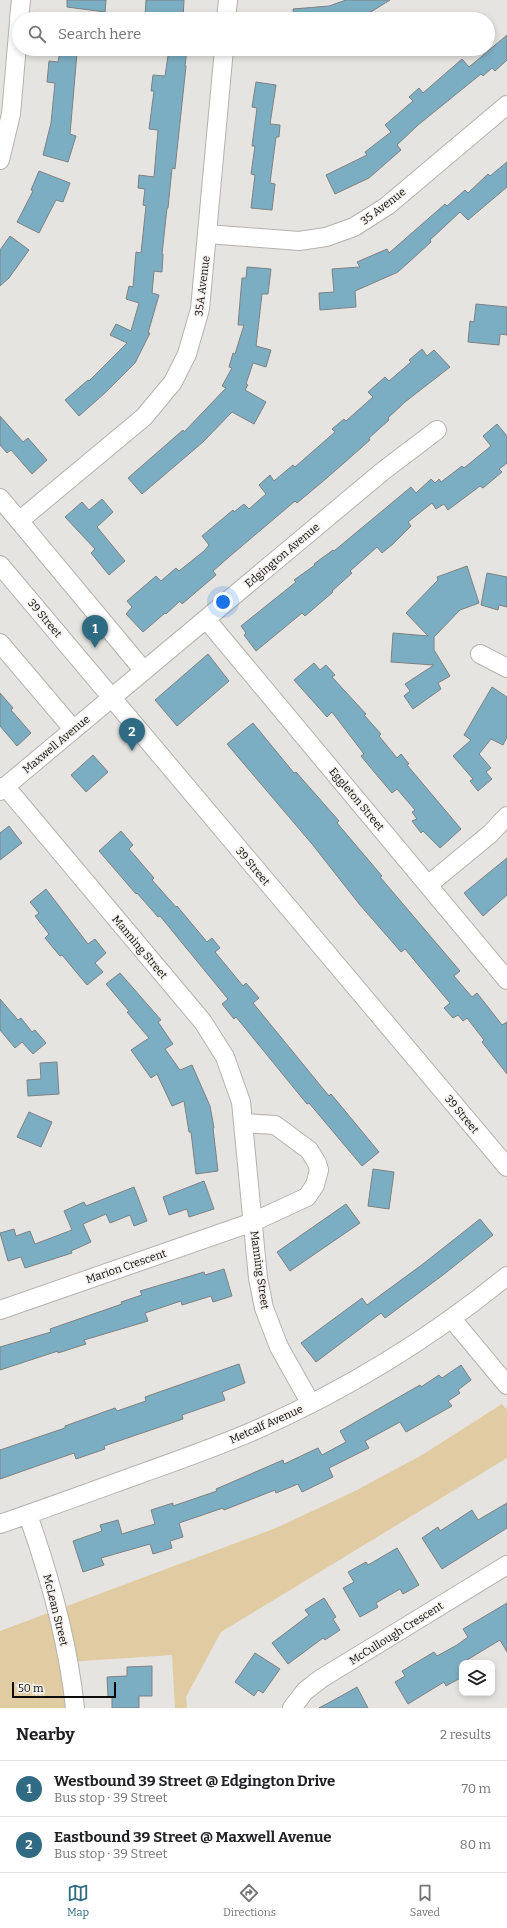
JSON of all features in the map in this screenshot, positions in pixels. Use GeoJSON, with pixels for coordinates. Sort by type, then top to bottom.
{"type":"FeatureCollection","features":[{"type":"Feature","properties":{"kind":"street"},"geometry":{"type":"LineString","coordinates":[[20,12],[21,0]]}},
{"type":"Feature","properties":{"kind":"street"},"geometry":{"type":"LineString","coordinates":[[227,12],[228,0]]}},
{"type":"Feature","properties":{"kind":"street"},"geometry":{"type":"LineString","coordinates":[[0,160],[11,114],[16,56]]}},
{"type":"Feature","properties":{"kind":"street","name":"35A Avenue"},"geometry":{"type":"LineString","coordinates":[[19,521],[144,417],[173,382],[192,341],[200,309],[223,56]]}},
{"type":"Feature","properties":{"kind":"street","name":"35 Avenue"},"geometry":{"type":"LineString","coordinates":[[207,234],[299,241],[326,237],[354,227],[378,213],[507,105]]}},
{"type":"Feature","properties":{"kind":"street","name":"Edgington Avenue"},"geometry":{"type":"LineString","coordinates":[[111,698],[383,471],[437,430]]}},
{"type":"Feature","properties":{"kind":"street"},"geometry":{"type":"LineString","coordinates":[[0,498],[144,671]]}},
{"type":"Feature","properties":{"kind":"street","name":"39 Street"},"geometry":{"type":"LineString","coordinates":[[0,565],[507,1167]]}},
{"type":"Feature","properties":{"kind":"street","name":"Eggleton Street"},"geometry":{"type":"LineString","coordinates":[[206,619],[507,980]]}},
{"type":"Feature","properties":{"kind":"street"},"geometry":{"type":"LineString","coordinates":[[0,643],[73,729]]}},
{"type":"Feature","properties":{"kind":"street"},"geometry":{"type":"LineString","coordinates":[[480,654],[507,668]]}},
{"type":"Feature","properties":{"kind":"street","name":"Maxwell Avenue"},"geometry":{"type":"LineString","coordinates":[[2,789],[111,698]]}},
{"type":"Feature","properties":{"kind":"street","name":"Manning Street"},"geometry":{"type":"LineString","coordinates":[[2,789],[212,1034],[231,1071],[241,1102],[258,1278],[264,1308],[279,1347],[311,1404]]}},
{"type":"Feature","properties":{"kind":"street"},"geometry":{"type":"LineString","coordinates":[[428,885],[490,834],[507,816]]}},
{"type":"Feature","properties":{"kind":"street","name":"Manning Street"},"geometry":{"type":"LineString","coordinates":[[244,1124],[268,1124],[279,1127],[309,1150],[317,1163],[319,1170],[315,1185],[307,1197],[253,1222]]}},
{"type":"Feature","properties":{"kind":"street","name":"Marion Crescent"},"geometry":{"type":"LineString","coordinates":[[0,1310],[253,1222]]}},
{"type":"Feature","properties":{"kind":"street","name":"Metcalf Avenue"},"geometry":{"type":"LineString","coordinates":[[0,1524],[211,1449],[259,1429],[311,1404],[367,1374],[452,1319],[507,1276]]}},
{"type":"Feature","properties":{"kind":"street"},"geometry":{"type":"LineString","coordinates":[[452,1319],[507,1385]]}},
{"type":"Feature","properties":{"kind":"street","name":"McLean Street"},"geometry":{"type":"LineString","coordinates":[[28,1514],[41,1552],[57,1609],[68,1662],[75,1708]]}},
{"type":"Feature","properties":{"kind":"street","name":"McCullough Crescent"},"geometry":{"type":"LineString","coordinates":[[292,1708],[305,1691],[322,1678],[507,1565]]}},
{"type":"Feature","properties":{"kind":"shaded area"},"geometry":{"type":"Polygon","coordinates":[[[502,1404],[507,1410],[507,1458],[221,1632],[186,1697],[187,1708],[175,1708],[172,1655],[68,1662],[75,1708],[0,1708],[0,1631],[276,1528],[355,1491],[422,1455],[502,1404]]]}},
{"type":"Feature","properties":{"kind":"building"},"geometry":{"type":"Polygon","coordinates":[[[67,0],[106,0],[105,12],[67,7],[67,0]]]}},
{"type":"Feature","properties":{"kind":"building"},"geometry":{"type":"Polygon","coordinates":[[[146,0],[184,0],[183,12],[145,12],[146,0]]]}},
{"type":"Feature","properties":{"kind":"building"},"geometry":{"type":"Polygon","coordinates":[[[346,0],[390,0],[371,12],[293,12],[293,9],[329,6],[346,0]]]}},
{"type":"Feature","properties":{"kind":"building"},"geometry":{"type":"Polygon","coordinates":[[[507,35],[507,60],[495,71],[492,68],[483,76],[481,74],[418,125],[397,145],[401,150],[369,178],[335,194],[326,175],[367,155],[365,152],[391,132],[385,125],[413,101],[409,97],[419,88],[423,93],[462,59],[469,67],[482,56],[495,56],[495,45],[507,35]]]}},
{"type":"Feature","properties":{"kind":"building"},"geometry":{"type":"Polygon","coordinates":[[[59,56],[77,56],[70,134],[76,136],[68,162],[43,155],[51,123],[55,83],[47,82],[49,61],[58,62],[59,56]]]}},
{"type":"Feature","properties":{"kind":"building"},"geometry":{"type":"Polygon","coordinates":[[[168,56],[186,56],[175,169],[172,168],[167,208],[162,254],[162,272],[154,271],[152,293],[159,295],[148,333],[150,333],[135,363],[79,416],[65,400],[88,380],[89,381],[127,343],[110,335],[116,324],[131,331],[139,303],[126,299],[129,286],[133,287],[136,252],[141,253],[146,206],[143,205],[145,189],[138,188],[139,175],[154,177],[158,130],[149,129],[154,91],[151,91],[153,75],[165,76],[168,56]]]}},
{"type":"Feature","properties":{"kind":"building"},"geometry":{"type":"Polygon","coordinates":[[[256,82],[276,85],[270,124],[280,125],[279,137],[276,137],[270,183],[275,184],[272,210],[251,208],[255,175],[251,174],[255,146],[252,146],[257,108],[252,107],[256,82]]]}},
{"type":"Feature","properties":{"kind":"building"},"geometry":{"type":"Polygon","coordinates":[[[507,162],[507,187],[468,220],[460,212],[430,240],[431,242],[398,272],[355,291],[356,307],[320,310],[319,293],[334,292],[332,269],[360,267],[357,262],[387,249],[389,253],[445,204],[447,206],[465,190],[468,193],[488,174],[490,176],[507,162]]]}},
{"type":"Feature","properties":{"kind":"building"},"geometry":{"type":"Polygon","coordinates":[[[39,171],[70,183],[63,202],[56,200],[39,233],[17,222],[33,191],[31,190],[39,171]]]}},
{"type":"Feature","properties":{"kind":"building"},"geometry":{"type":"Polygon","coordinates":[[[10,236],[29,250],[9,278],[0,286],[0,250],[10,236]]]}},
{"type":"Feature","properties":{"kind":"building"},"geometry":{"type":"Polygon","coordinates":[[[247,267],[271,269],[268,294],[262,294],[256,346],[271,350],[266,367],[253,363],[246,384],[248,385],[245,390],[266,402],[254,424],[232,412],[203,442],[142,494],[128,478],[183,430],[184,432],[226,388],[222,386],[232,368],[229,367],[233,353],[235,354],[244,325],[238,325],[242,278],[246,278],[247,267]]]}},
{"type":"Feature","properties":{"kind":"building"},"geometry":{"type":"Polygon","coordinates":[[[476,304],[507,307],[507,335],[500,334],[499,345],[468,342],[470,321],[474,322],[476,304]]]}},
{"type":"Feature","properties":{"kind":"building"},"geometry":{"type":"Polygon","coordinates":[[[422,349],[427,356],[434,350],[450,367],[405,402],[388,418],[389,420],[369,438],[370,440],[328,477],[297,503],[295,501],[213,571],[216,575],[182,604],[180,601],[143,632],[126,614],[132,607],[127,601],[156,576],[161,581],[176,568],[179,571],[204,551],[209,545],[202,536],[233,510],[234,512],[244,504],[249,509],[266,494],[259,485],[270,475],[274,481],[293,465],[295,467],[335,432],[332,429],[344,419],[346,421],[373,397],[368,392],[385,377],[389,381],[411,362],[409,360],[422,349]]]}},
{"type":"Feature","properties":{"kind":"building"},"geometry":{"type":"Polygon","coordinates":[[[0,416],[23,442],[28,438],[47,460],[32,474],[11,450],[7,453],[0,445],[0,416]]]}},
{"type":"Feature","properties":{"kind":"building"},"geometry":{"type":"Polygon","coordinates":[[[497,424],[507,436],[507,463],[499,469],[502,472],[483,488],[480,486],[448,510],[444,504],[436,509],[432,503],[408,522],[411,526],[393,544],[382,553],[377,547],[350,571],[352,573],[332,591],[333,592],[305,616],[302,613],[256,651],[244,635],[246,633],[241,626],[296,582],[294,580],[333,550],[334,551],[411,487],[416,493],[431,479],[435,483],[439,479],[441,482],[462,466],[464,468],[491,446],[483,436],[497,424]]]}},
{"type":"Feature","properties":{"kind":"building"},"geometry":{"type":"Polygon","coordinates":[[[102,499],[113,512],[97,527],[125,561],[109,575],[91,553],[95,549],[65,517],[82,502],[89,510],[102,499]]]}},
{"type":"Feature","properties":{"kind":"building"},"geometry":{"type":"Polygon","coordinates":[[[467,566],[479,603],[460,610],[434,637],[434,650],[450,676],[438,683],[441,689],[413,709],[404,696],[410,691],[405,684],[434,665],[391,662],[393,633],[428,636],[406,613],[438,580],[437,577],[467,566]]]}},
{"type":"Feature","properties":{"kind":"building"},"geometry":{"type":"Polygon","coordinates":[[[487,573],[507,577],[507,607],[499,605],[498,610],[481,605],[487,573]]]}},
{"type":"Feature","properties":{"kind":"building"},"geometry":{"type":"Polygon","coordinates":[[[208,654],[229,681],[177,726],[155,700],[208,654]]]}},
{"type":"Feature","properties":{"kind":"building"},"geometry":{"type":"Polygon","coordinates":[[[314,663],[320,670],[326,665],[335,675],[332,677],[366,714],[364,715],[381,734],[379,736],[397,758],[401,754],[409,764],[407,765],[461,829],[440,848],[423,831],[421,833],[412,821],[417,819],[412,812],[415,810],[397,789],[392,793],[375,773],[361,756],[364,754],[332,712],[327,717],[294,680],[314,663]]]}},
{"type":"Feature","properties":{"kind":"building"},"geometry":{"type":"Polygon","coordinates":[[[492,687],[507,697],[507,737],[503,745],[491,739],[479,754],[491,768],[486,772],[492,779],[478,791],[470,781],[473,779],[453,756],[471,740],[464,735],[492,687]]]}},
{"type":"Feature","properties":{"kind":"building"},"geometry":{"type":"Polygon","coordinates":[[[0,693],[13,708],[11,710],[31,733],[17,746],[0,726],[0,693]]]}},
{"type":"Feature","properties":{"kind":"building"},"geometry":{"type":"Polygon","coordinates":[[[253,723],[294,773],[296,772],[339,821],[337,823],[382,876],[380,877],[460,971],[454,976],[472,997],[477,993],[502,1025],[507,1022],[507,1074],[482,1042],[484,1040],[467,1018],[463,1021],[458,1015],[453,1018],[444,1008],[450,1003],[405,949],[401,952],[360,905],[312,844],[227,744],[253,723]]]}},
{"type":"Feature","properties":{"kind":"building"},"geometry":{"type":"Polygon","coordinates":[[[93,755],[108,772],[86,792],[71,775],[93,755]]]}},
{"type":"Feature","properties":{"kind":"building"},"geometry":{"type":"Polygon","coordinates":[[[9,826],[22,843],[0,860],[0,833],[9,826]]]}},
{"type":"Feature","properties":{"kind":"building"},"geometry":{"type":"Polygon","coordinates":[[[121,831],[133,845],[129,849],[154,878],[152,880],[176,907],[177,906],[207,942],[212,938],[220,948],[215,952],[243,986],[246,983],[259,998],[253,1003],[329,1096],[331,1094],[379,1152],[362,1166],[309,1103],[307,1104],[236,1017],[234,1019],[222,1004],[228,999],[160,916],[158,917],[137,893],[136,894],[99,851],[121,831]]]}},
{"type":"Feature","properties":{"kind":"building"},"geometry":{"type":"Polygon","coordinates":[[[507,858],[507,895],[483,916],[464,893],[507,858]]]}},
{"type":"Feature","properties":{"kind":"building"},"geometry":{"type":"Polygon","coordinates":[[[46,889],[88,944],[95,939],[106,953],[95,963],[103,972],[87,985],[62,955],[60,956],[45,938],[49,934],[35,916],[39,913],[30,902],[46,889]]]}},
{"type":"Feature","properties":{"kind":"building"},"geometry":{"type":"Polygon","coordinates":[[[120,973],[161,1020],[158,1022],[173,1044],[165,1049],[180,1070],[192,1065],[210,1106],[214,1128],[218,1171],[196,1174],[191,1132],[189,1132],[184,1101],[172,1106],[157,1074],[151,1078],[131,1050],[149,1038],[106,984],[120,973]]]}},
{"type":"Feature","properties":{"kind":"building"},"geometry":{"type":"Polygon","coordinates":[[[0,999],[18,1020],[21,1018],[32,1032],[35,1030],[46,1043],[33,1054],[22,1042],[15,1048],[0,1030],[0,999]]]}},
{"type":"Feature","properties":{"kind":"building"},"geometry":{"type":"Polygon","coordinates":[[[57,1062],[59,1094],[28,1096],[27,1080],[41,1079],[40,1063],[57,1062]]]}},
{"type":"Feature","properties":{"kind":"building"},"geometry":{"type":"Polygon","coordinates":[[[29,1112],[52,1122],[41,1147],[17,1137],[29,1112]]]}},
{"type":"Feature","properties":{"kind":"building"},"geometry":{"type":"Polygon","coordinates":[[[373,1169],[394,1172],[389,1209],[368,1206],[373,1169]]]}},
{"type":"Feature","properties":{"kind":"building"},"geometry":{"type":"Polygon","coordinates":[[[204,1181],[214,1209],[189,1217],[187,1209],[169,1215],[163,1197],[204,1181]]]}},
{"type":"Feature","properties":{"kind":"building"},"geometry":{"type":"Polygon","coordinates":[[[134,1187],[147,1221],[134,1226],[130,1215],[110,1223],[106,1214],[83,1224],[91,1242],[71,1251],[72,1253],[25,1268],[21,1257],[8,1261],[0,1233],[14,1229],[16,1236],[30,1231],[35,1244],[72,1230],[64,1211],[84,1202],[86,1206],[134,1187]]]}},
{"type":"Feature","properties":{"kind":"building"},"geometry":{"type":"Polygon","coordinates":[[[346,1204],[360,1223],[290,1271],[277,1252],[346,1204]]]}},
{"type":"Feature","properties":{"kind":"building"},"geometry":{"type":"Polygon","coordinates":[[[480,1219],[493,1235],[443,1275],[385,1318],[381,1313],[316,1362],[301,1343],[362,1298],[367,1305],[423,1264],[480,1219]]]}},
{"type":"Feature","properties":{"kind":"building"},"geometry":{"type":"Polygon","coordinates":[[[224,1269],[232,1296],[213,1302],[211,1296],[182,1305],[181,1301],[145,1313],[148,1321],[84,1340],[86,1344],[58,1353],[58,1351],[0,1370],[0,1347],[51,1332],[50,1329],[122,1304],[121,1302],[142,1295],[140,1291],[204,1272],[205,1275],[224,1269]]]}},
{"type":"Feature","properties":{"kind":"building"},"geometry":{"type":"Polygon","coordinates":[[[239,1364],[245,1383],[222,1392],[225,1400],[182,1415],[183,1419],[104,1446],[105,1449],[76,1459],[74,1453],[0,1479],[0,1450],[65,1428],[65,1426],[115,1408],[117,1411],[146,1401],[145,1397],[239,1364]]]}},
{"type":"Feature","properties":{"kind":"building"},"geometry":{"type":"Polygon","coordinates":[[[461,1365],[471,1380],[458,1390],[460,1393],[448,1401],[452,1406],[406,1432],[400,1422],[365,1441],[369,1448],[329,1468],[333,1477],[302,1492],[298,1484],[276,1493],[275,1490],[224,1510],[223,1508],[179,1523],[183,1537],[170,1541],[172,1548],[153,1554],[150,1544],[101,1558],[104,1565],[83,1572],[73,1541],[102,1531],[100,1525],[118,1520],[122,1534],[155,1524],[151,1510],[173,1503],[173,1506],[217,1491],[216,1489],[283,1460],[284,1464],[318,1448],[322,1455],[346,1442],[340,1431],[420,1385],[421,1387],[439,1375],[442,1378],[461,1365]]]}},
{"type":"Feature","properties":{"kind":"building"},"geometry":{"type":"Polygon","coordinates":[[[507,1503],[507,1528],[442,1569],[422,1538],[438,1527],[440,1531],[472,1510],[478,1520],[507,1503]]]}},
{"type":"Feature","properties":{"kind":"building"},"geometry":{"type":"Polygon","coordinates":[[[397,1548],[419,1585],[403,1594],[400,1589],[376,1603],[378,1607],[360,1617],[343,1588],[354,1582],[348,1572],[366,1562],[368,1565],[397,1548]]]}},
{"type":"Feature","properties":{"kind":"building"},"geometry":{"type":"Polygon","coordinates":[[[324,1598],[336,1617],[333,1619],[340,1630],[325,1640],[323,1638],[288,1664],[272,1643],[309,1615],[305,1610],[324,1598]]]}},
{"type":"Feature","properties":{"kind":"building"},"geometry":{"type":"Polygon","coordinates":[[[507,1603],[507,1652],[500,1640],[467,1660],[459,1660],[459,1679],[446,1686],[444,1682],[408,1704],[395,1682],[405,1676],[402,1671],[434,1652],[437,1656],[457,1645],[468,1637],[463,1629],[507,1603]]]}},
{"type":"Feature","properties":{"kind":"building"},"geometry":{"type":"Polygon","coordinates":[[[255,1653],[280,1669],[263,1693],[258,1690],[254,1696],[235,1682],[255,1653]]]}},
{"type":"Feature","properties":{"kind":"building"},"geometry":{"type":"Polygon","coordinates":[[[152,1666],[152,1696],[139,1696],[139,1708],[112,1708],[112,1697],[108,1697],[107,1677],[127,1676],[127,1667],[152,1666]]]}},
{"type":"Feature","properties":{"kind":"building"},"geometry":{"type":"Polygon","coordinates":[[[357,1687],[368,1708],[319,1708],[343,1695],[357,1687]]]}},
{"type":"Feature","properties":{"kind":"place","name":"Westbound 39 Street @ Edgington Drive"},"geometry":{"type":"Point","coordinates":[95,648]}},
{"type":"Feature","properties":{"kind":"place","name":"Eastbound 39 Street @ Maxwell Avenue"},"geometry":{"type":"Point","coordinates":[132,751]}}]}
